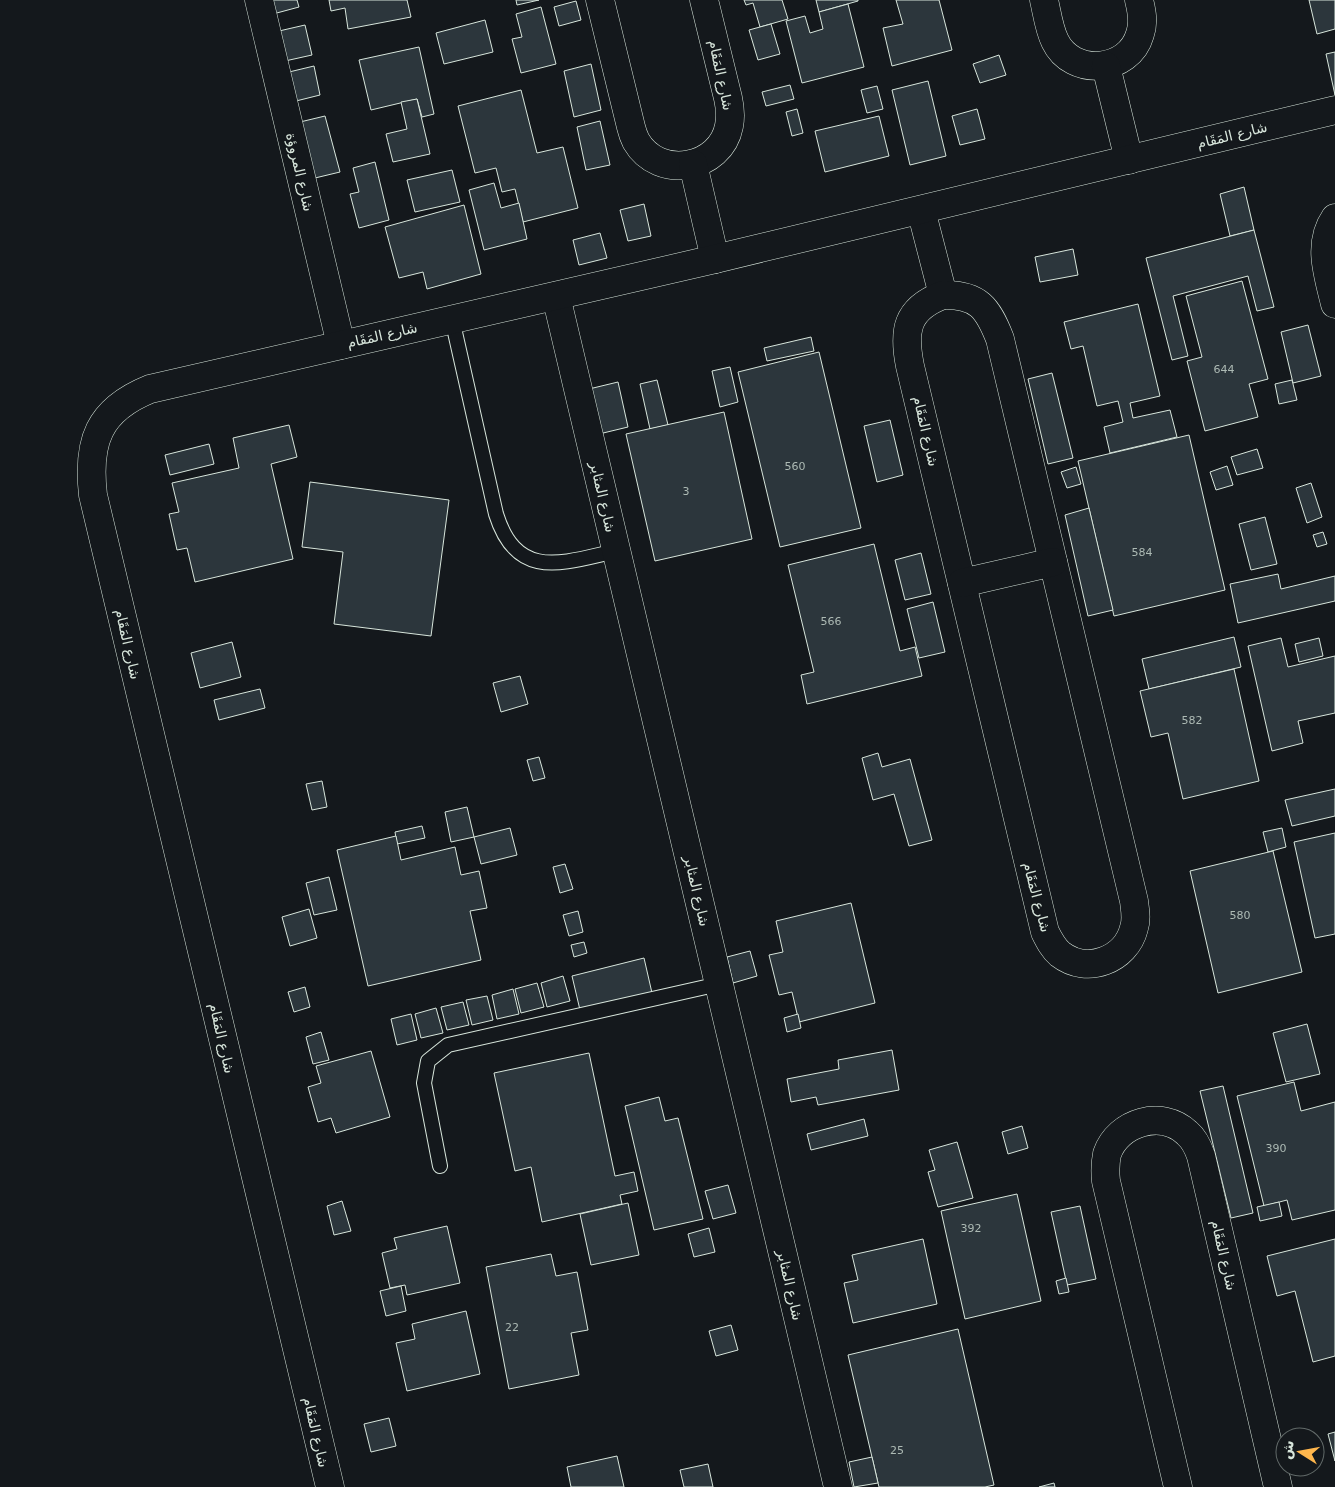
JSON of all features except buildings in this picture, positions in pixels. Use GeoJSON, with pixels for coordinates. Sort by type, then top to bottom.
{"type":"FeatureCollection","features":[{"type":"Feature","properties":{"kind":"street","name":"شارع المروؤة"},"geometry":{"type":"LineString","coordinates":[[258,0],[341,344]]}},
{"type":"Feature","properties":{"kind":"street","name":"شارع المَقَام"},"geometry":{"type":"LineString","coordinates":[[600,0],[636,142],[647,154],[661,162],[677,166],[693,164],[706,159],[717,151],[725,139],[729,126],[730,112],[704,0]]}},
{"type":"Feature","properties":{"kind":"street"},"geometry":{"type":"LineString","coordinates":[[1044,0],[1055,42],[1065,54],[1077,62],[1091,67],[1106,66],[1121,60],[1132,50],[1140,36],[1143,21],[1139,0]]}},
{"type":"Feature","properties":{"kind":"street"},"geometry":{"type":"LineString","coordinates":[[1106,66],[1129,160]]}},
{"type":"Feature","properties":{"kind":"street","name":"شارع المَقَام"},"geometry":{"type":"LineString","coordinates":[[330,1487],[95,505],[91,476],[91,457],[100,429],[109,416],[136,394],[150,389],[715,259],[1335,110]]}},
{"type":"Feature","properties":{"kind":"street"},"geometry":{"type":"LineString","coordinates":[[693,164],[715,259]]}},
{"type":"Feature","properties":{"kind":"street"},"geometry":{"type":"LineString","coordinates":[[921,210],[943,295]]}},
{"type":"Feature","properties":{"kind":"street"},"geometry":{"type":"LineString","coordinates":[[1335,218],[1329,226],[1325,240],[1325,254],[1335,304]]}},
{"type":"Feature","properties":{"kind":"street","name":"شارع المَقَام"},"geometry":{"type":"LineString","coordinates":[[943,295],[958,295],[973,300],[985,309],[994,322],[1000,339],[1132,892],[1136,915],[1135,927],[1130,939],[1112,959],[1099,963],[1085,964],[1072,961],[1051,944],[1045,932],[907,350],[906,335],[910,321],[918,309],[929,300],[943,295]]}},
{"type":"Feature","properties":{"kind":"street","name":"شارع المثابر"},"geometry":{"type":"LineString","coordinates":[[556,296],[838,1487]]}},
{"type":"Feature","properties":{"kind":"street"},"geometry":{"type":"LineString","coordinates":[[962,583],[1053,562]]}},
{"type":"Feature","properties":{"kind":"street","name":"شارع المَقَام"},"geometry":{"type":"LineString","coordinates":[[1178,1487],[1105,1168],[1108,1154],[1114,1142],[1123,1132],[1135,1124],[1148,1120],[1162,1121],[1175,1125],[1187,1132],[1196,1143],[1202,1156],[1278,1487]]}},
{"type":"Feature","properties":{"kind":"lane"},"geometry":{"type":"LineString","coordinates":[[452,319],[496,514],[501,530],[510,544],[521,554],[548,564],[566,562],[616,550]]}},
{"type":"Feature","properties":{"kind":"lane"},"geometry":{"type":"LineString","coordinates":[[440,1166],[424,1083],[428,1061],[448,1045],[719,984]]}}]}
